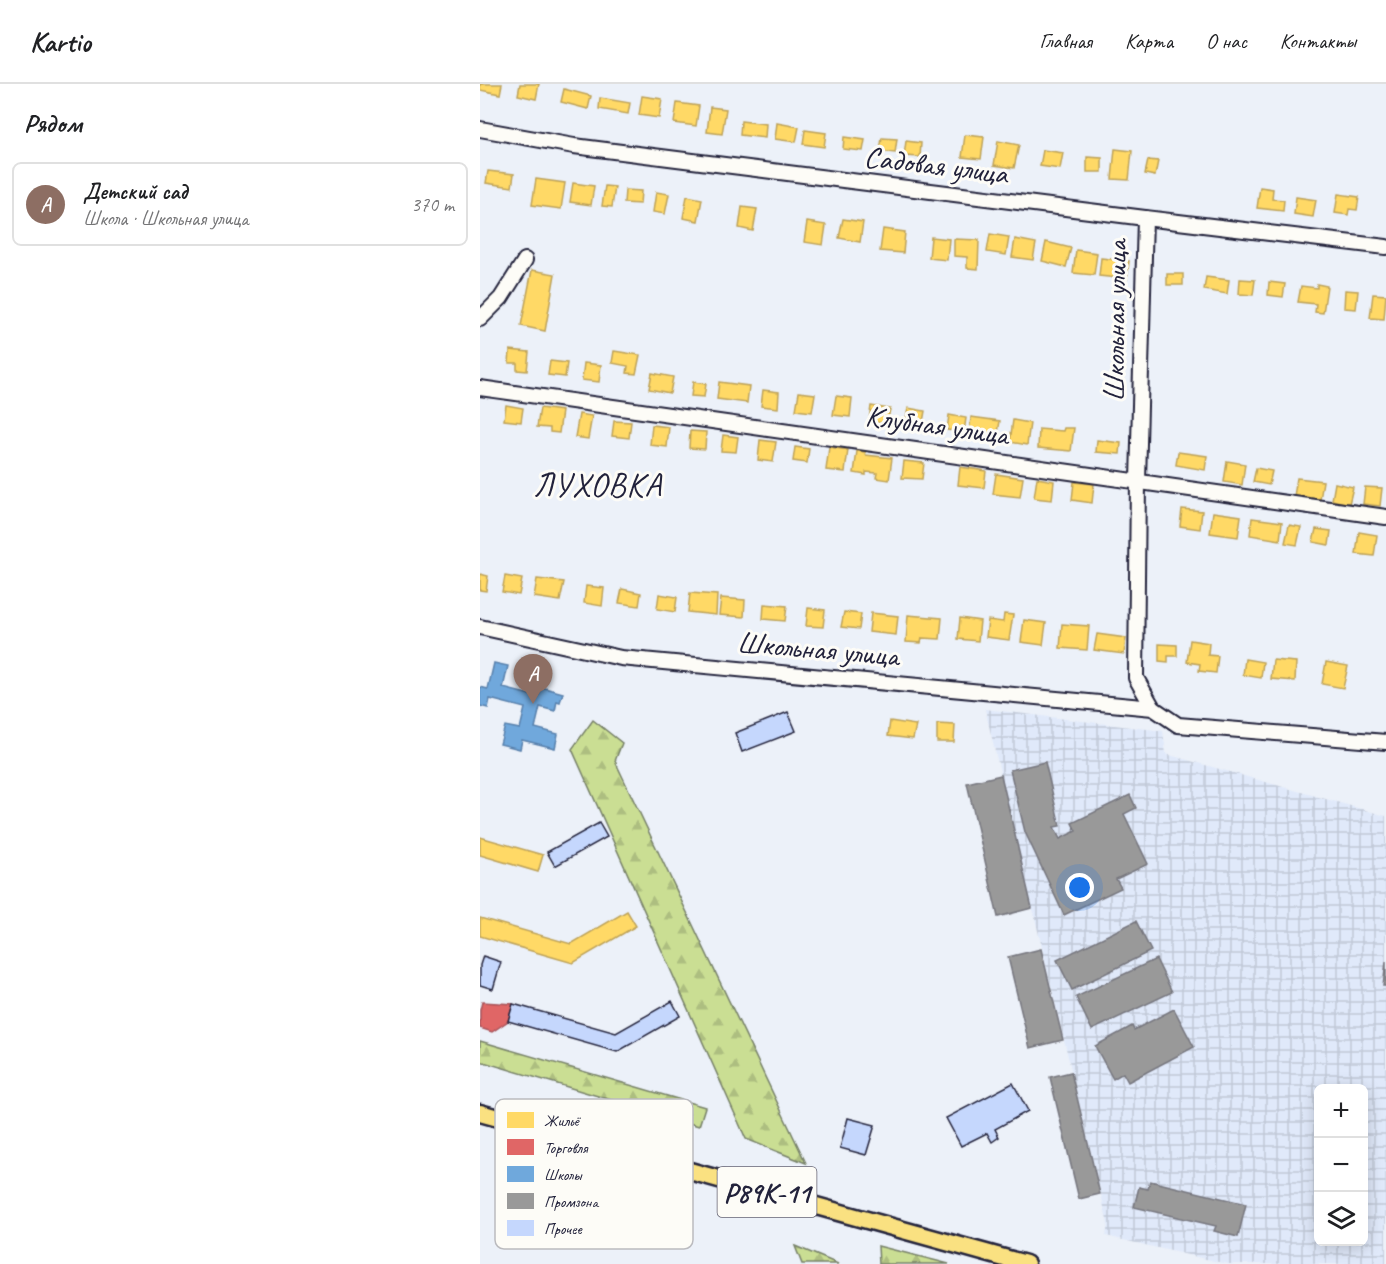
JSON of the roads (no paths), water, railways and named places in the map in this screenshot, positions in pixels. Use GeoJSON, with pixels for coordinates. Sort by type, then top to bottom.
{"type":"FeatureCollection","features":[{"type":"Feature","properties":{"kind":"main road","name":"Р89К-11"},"geometry":{"type":"LineString","coordinates":[[480,1113],[495,1117]]}},
{"type":"Feature","properties":{"kind":"main road","name":"Р89К-11"},"geometry":{"type":"LineString","coordinates":[[693,1172],[1026,1264]]}},
{"type":"Feature","properties":{"kind":"street","name":"Садовая улица"},"geometry":{"type":"LineString","coordinates":[[480,129],[574,146],[1386,247]]}},
{"type":"Feature","properties":{"kind":"street","name":"Школьная улица"},"geometry":{"type":"LineString","coordinates":[[1145,218],[1138,481],[1136,678],[1153,708],[1178,725],[1386,742]]}},
{"type":"Feature","properties":{"kind":"street"},"geometry":{"type":"LineString","coordinates":[[480,319],[501,298],[525,260]]}},
{"type":"Feature","properties":{"kind":"street","name":"Клубная улица"},"geometry":{"type":"LineString","coordinates":[[480,388],[1386,517]]}},
{"type":"Feature","properties":{"kind":"street","name":"Школьная улица"},"geometry":{"type":"LineString","coordinates":[[480,627],[621,658],[1153,708]]}},
{"type":"Feature","properties":{"kind":"place","name":"Детский сад"},"geometry":{"type":"Point","coordinates":[533,704]}},
{"type":"Feature","properties":{"kind":"district","name":"ЛУХОВКА"},"geometry":{"type":"Point","coordinates":[598,484]}}]}
